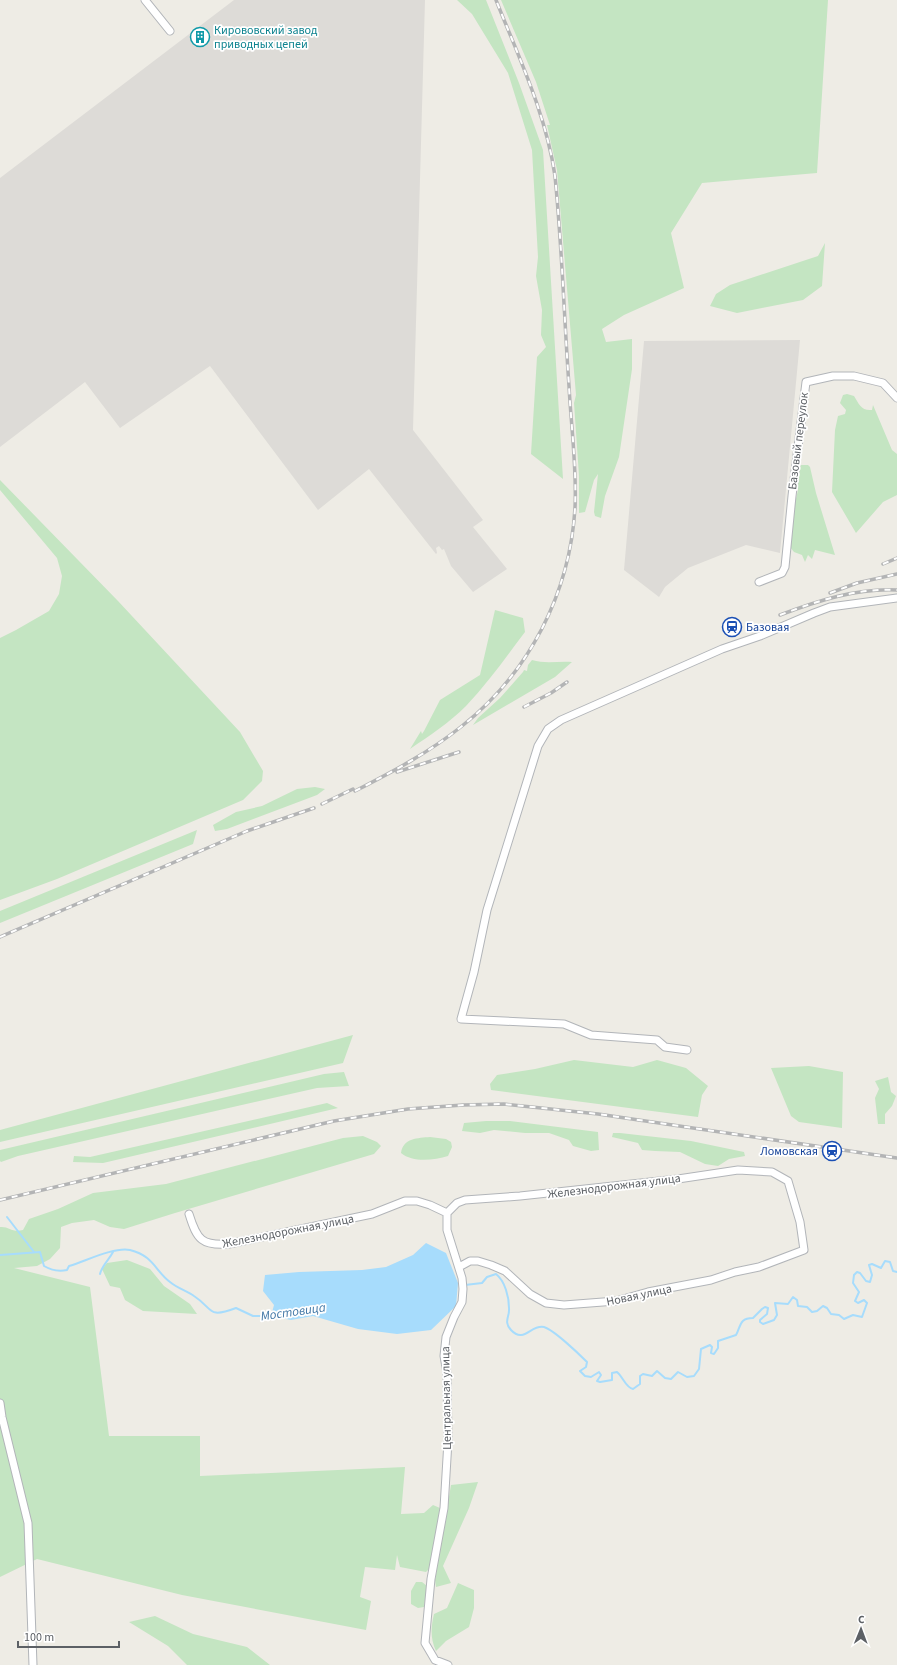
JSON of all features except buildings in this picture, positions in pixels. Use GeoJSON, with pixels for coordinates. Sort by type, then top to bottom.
{"type":"FeatureCollection","features":[{"type":"Feature","properties":{"kind":"street"},"geometry":{"type":"LineString","coordinates":[[145,0],[170,31]]}},
{"type":"Feature","properties":{"kind":"street","name":"Базовый переулок"},"geometry":{"type":"LineString","coordinates":[[759,582],[782,573],[785,567],[806,382],[833,376],[854,376],[883,383],[897,398]]}},
{"type":"Feature","properties":{"kind":"street"},"geometry":{"type":"LineString","coordinates":[[687,1050],[665,1046],[657,1040],[591,1034],[564,1024],[461,1019],[474,972],[487,910],[534,756],[548,729],[561,720],[722,649],[760,636],[830,607],[897,598]]}},
{"type":"Feature","properties":{"kind":"street","name":"Железнодорожная улица"},"geometry":{"type":"LineString","coordinates":[[189,1214],[194,1229],[202,1240],[212,1245],[229,1244],[372,1214],[405,1201],[416,1201],[430,1204],[447,1213],[457,1202],[465,1200],[520,1196],[678,1179],[738,1170],[772,1172],[788,1181],[800,1222],[804,1250]]}},
{"type":"Feature","properties":{"kind":"street","name":"Центральная улица"},"geometry":{"type":"LineString","coordinates":[[447,1213],[447,1230],[459,1268],[463,1289],[462,1302],[446,1337],[444,1356],[447,1373],[448,1441],[444,1508],[431,1579],[425,1643],[435,1660],[448,1665]]}},
{"type":"Feature","properties":{"kind":"street","name":"Новая улица"},"geometry":{"type":"LineString","coordinates":[[459,1268],[470,1261],[478,1261],[491,1265],[505,1271],[535,1297],[546,1303],[564,1305],[616,1301],[648,1292],[711,1280],[759,1267],[804,1250]]}},
{"type":"Feature","properties":{"kind":"street"},"geometry":{"type":"LineString","coordinates":[[0,1403],[2,1417],[28,1523],[33,1665]]}},
{"type":"Feature","properties":{"kind":"shaded area"},"geometry":{"type":"Polygon","coordinates":[[[234,0],[425,0],[413,430],[483,520],[473,527],[507,569],[473,592],[451,566],[444,549],[442,550],[439,546],[436,548],[436,554],[369,469],[318,510],[210,366],[120,428],[85,382],[0,447],[0,178],[234,0]]]}},
{"type":"Feature","properties":{"kind":"shaded area"},"geometry":{"type":"Polygon","coordinates":[[[800,340],[780,553],[746,545],[688,568],[665,587],[659,597],[624,570],[644,341],[800,340]]]}},
{"type":"Feature","properties":{"kind":"green space"},"geometry":{"type":"Polygon","coordinates":[[[457,0],[486,0],[519,83],[543,150],[563,479],[531,454],[537,357],[546,347],[541,335],[542,310],[536,276],[538,257],[532,150],[508,73],[472,14],[457,0]]]}},
{"type":"Feature","properties":{"kind":"green space"},"geometry":{"type":"Polygon","coordinates":[[[501,0],[828,0],[817,173],[702,183],[671,233],[684,288],[624,315],[602,329],[606,342],[632,339],[632,369],[619,457],[605,496],[601,518],[595,516],[594,512],[598,474],[594,480],[585,512],[579,513],[579,476],[574,403],[576,395],[557,170],[547,125],[550,125],[536,82],[501,0]]]}},
{"type":"Feature","properties":{"kind":"green space"},"geometry":{"type":"Polygon","coordinates":[[[825,243],[822,286],[803,300],[737,313],[710,306],[716,294],[730,285],[818,256],[825,243]]]}},
{"type":"Feature","properties":{"kind":"green space"},"geometry":{"type":"Polygon","coordinates":[[[847,394],[854,396],[865,409],[872,410],[873,405],[892,450],[897,454],[897,495],[883,502],[856,533],[832,492],[835,430],[838,416],[845,414],[846,410],[840,403],[843,395],[847,394]]]}},
{"type":"Feature","properties":{"kind":"green space"},"geometry":{"type":"Polygon","coordinates":[[[801,465],[808,465],[810,467],[816,493],[835,555],[815,550],[812,559],[808,555],[805,562],[802,555],[794,552],[790,547],[798,490],[798,473],[801,465]]]}},
{"type":"Feature","properties":{"kind":"green space"},"geometry":{"type":"Polygon","coordinates":[[[0,480],[118,601],[240,732],[263,771],[262,781],[243,800],[57,879],[0,900],[0,638],[49,611],[59,594],[62,576],[57,558],[0,490],[0,480]]]}},
{"type":"Feature","properties":{"kind":"green space"},"geometry":{"type":"Polygon","coordinates":[[[495,610],[523,618],[525,632],[466,706],[446,724],[410,749],[421,731],[422,734],[424,731],[440,700],[480,675],[495,610]]]}},
{"type":"Feature","properties":{"kind":"green space"},"geometry":{"type":"Polygon","coordinates":[[[532,660],[547,662],[572,662],[555,677],[473,725],[478,718],[500,698],[524,670],[527,671],[528,665],[532,660]]]}},
{"type":"Feature","properties":{"kind":"green space"},"geometry":{"type":"Polygon","coordinates":[[[315,787],[325,789],[317,795],[227,829],[215,831],[213,825],[236,812],[262,806],[297,789],[315,787]]]}},
{"type":"Feature","properties":{"kind":"green space"},"geometry":{"type":"Polygon","coordinates":[[[197,830],[193,844],[0,923],[0,911],[197,830]]]}},
{"type":"Feature","properties":{"kind":"green space"},"geometry":{"type":"Polygon","coordinates":[[[353,1035],[343,1063],[0,1142],[0,1130],[353,1035]]]}},
{"type":"Feature","properties":{"kind":"green space"},"geometry":{"type":"Polygon","coordinates":[[[574,1060],[633,1067],[657,1060],[686,1068],[708,1086],[702,1095],[698,1117],[491,1090],[490,1084],[497,1075],[535,1069],[574,1060]]]}},
{"type":"Feature","properties":{"kind":"green space"},"geometry":{"type":"Polygon","coordinates":[[[809,1066],[843,1072],[842,1128],[799,1122],[791,1116],[771,1068],[809,1066]]]}},
{"type":"Feature","properties":{"kind":"green space"},"geometry":{"type":"Polygon","coordinates":[[[344,1072],[349,1086],[317,1088],[0,1161],[0,1150],[324,1074],[344,1072]]]}},
{"type":"Feature","properties":{"kind":"green space"},"geometry":{"type":"Polygon","coordinates":[[[888,1077],[891,1092],[896,1096],[892,1106],[885,1114],[885,1124],[878,1124],[875,1098],[879,1089],[875,1081],[888,1077]]]}},
{"type":"Feature","properties":{"kind":"green space"},"geometry":{"type":"Polygon","coordinates":[[[327,1103],[338,1108],[103,1163],[73,1162],[74,1156],[90,1157],[327,1103]]]}},
{"type":"Feature","properties":{"kind":"green space"},"geometry":{"type":"Polygon","coordinates":[[[510,1121],[598,1132],[599,1150],[591,1151],[573,1146],[569,1140],[549,1133],[525,1133],[494,1130],[480,1133],[462,1131],[464,1123],[510,1121]]]}},
{"type":"Feature","properties":{"kind":"green space"},"geometry":{"type":"Polygon","coordinates":[[[613,1133],[691,1141],[744,1152],[745,1156],[729,1159],[718,1166],[705,1164],[680,1152],[642,1150],[638,1143],[612,1137],[613,1133]]]}},
{"type":"Feature","properties":{"kind":"green space"},"geometry":{"type":"Polygon","coordinates":[[[363,1136],[377,1142],[381,1146],[374,1154],[124,1229],[110,1227],[94,1220],[72,1223],[61,1227],[60,1248],[50,1259],[37,1266],[14,1268],[90,1287],[109,1436],[200,1436],[200,1476],[405,1467],[401,1514],[424,1513],[433,1505],[440,1508],[430,1568],[426,1572],[400,1567],[397,1555],[395,1570],[365,1567],[360,1597],[371,1601],[366,1630],[182,1595],[37,1559],[0,1577],[0,1227],[6,1227],[16,1231],[23,1230],[29,1219],[58,1209],[93,1193],[166,1184],[343,1138],[363,1136]]]}},
{"type":"Feature","properties":{"kind":"green space"},"geometry":{"type":"Polygon","coordinates":[[[430,1137],[446,1139],[451,1142],[452,1147],[448,1156],[424,1160],[411,1158],[401,1153],[402,1148],[408,1142],[430,1137]]]}},
{"type":"Feature","properties":{"kind":"green space"},"geometry":{"type":"Polygon","coordinates":[[[127,1260],[150,1269],[164,1286],[190,1304],[197,1314],[143,1311],[125,1300],[120,1288],[110,1286],[102,1269],[107,1263],[127,1260]]]}},
{"type":"Feature","properties":{"kind":"green space"},"geometry":{"type":"Polygon","coordinates":[[[478,1482],[469,1508],[443,1566],[451,1583],[436,1587],[435,1580],[451,1485],[478,1482]]]}},
{"type":"Feature","properties":{"kind":"green space"},"geometry":{"type":"Polygon","coordinates":[[[416,1582],[422,1582],[427,1586],[424,1607],[418,1608],[411,1604],[411,1591],[416,1582]]]}},
{"type":"Feature","properties":{"kind":"green space"},"geometry":{"type":"Polygon","coordinates":[[[458,1583],[474,1590],[474,1608],[469,1627],[446,1641],[436,1651],[432,1632],[434,1614],[447,1608],[458,1583]]]}},
{"type":"Feature","properties":{"kind":"green space"},"geometry":{"type":"Polygon","coordinates":[[[155,1616],[193,1634],[247,1647],[270,1665],[187,1665],[168,1646],[129,1622],[155,1616]]]}},
{"type":"Feature","properties":{"kind":"water"},"geometry":{"type":"Polygon","coordinates":[[[426,1243],[446,1253],[458,1283],[456,1306],[431,1330],[397,1334],[358,1329],[313,1316],[291,1320],[271,1316],[274,1305],[263,1291],[265,1275],[299,1272],[362,1270],[386,1267],[413,1255],[426,1243]]]}},
{"type":"Feature","properties":{"kind":"waterway"},"geometry":{"type":"LineString","coordinates":[[7,1217],[34,1252]]}},
{"type":"Feature","properties":{"kind":"waterway","name":"Мостовица"},"geometry":{"type":"LineString","coordinates":[[0,1255],[40,1252],[44,1266],[52,1270],[61,1271],[67,1270],[69,1266],[108,1252],[130,1250],[144,1256],[165,1278],[194,1296],[212,1311],[220,1313],[236,1308],[253,1316],[272,1316]]}},
{"type":"Feature","properties":{"kind":"waterway"},"geometry":{"type":"LineString","coordinates":[[100,1274],[102,1268],[113,1252]]}},
{"type":"Feature","properties":{"kind":"waterway","name":"Мостовица"},"geometry":{"type":"LineString","coordinates":[[465,1285],[482,1283],[487,1277],[496,1274],[502,1281],[507,1294],[509,1304],[507,1324],[511,1330],[520,1335],[535,1328],[544,1327],[554,1333],[587,1362],[586,1367],[580,1371],[585,1376],[591,1377],[599,1372],[601,1375],[597,1381],[600,1382],[612,1380],[612,1373],[617,1372],[628,1387],[633,1389],[640,1384],[640,1376],[643,1374],[652,1376],[657,1371],[665,1378],[671,1379],[678,1372],[687,1377],[694,1376],[699,1369],[701,1349],[710,1345],[712,1347],[711,1353],[714,1354],[718,1348],[718,1341],[736,1335],[745,1319],[753,1318],[765,1307],[768,1308],[767,1314],[760,1320],[760,1322],[763,1324],[774,1320],[777,1315],[775,1303],[788,1304],[793,1297],[797,1300],[798,1306],[807,1307],[812,1312],[817,1311],[823,1306],[827,1308],[831,1314],[839,1315],[844,1319],[853,1315],[862,1317],[867,1303],[864,1300],[858,1303],[855,1301],[859,1292],[853,1283],[854,1275],[857,1272],[860,1273],[866,1281],[870,1282],[872,1275],[869,1265],[872,1264],[881,1268],[885,1261],[890,1262],[893,1271],[897,1272]]}},
{"type":"Feature","properties":{"kind":"railway"},"geometry":{"type":"LineString","coordinates":[[355,791],[410,761],[450,735],[486,705],[507,682],[526,656],[542,629],[555,600],[565,570],[571,540],[575,508],[575,462],[555,176],[545,130],[531,86],[496,0]]}},
{"type":"Feature","properties":{"kind":"railway"},"geometry":{"type":"LineString","coordinates":[[883,564],[897,558]]}},
{"type":"Feature","properties":{"kind":"railway"},"geometry":{"type":"LineString","coordinates":[[830,593],[857,583],[897,574]]}},
{"type":"Feature","properties":{"kind":"railway"},"geometry":{"type":"LineString","coordinates":[[780,615],[837,596],[867,591],[897,590]]}},
{"type":"Feature","properties":{"kind":"railway"},"geometry":{"type":"LineString","coordinates":[[524,707],[551,693],[567,682]]}},
{"type":"Feature","properties":{"kind":"railway"},"geometry":{"type":"LineString","coordinates":[[397,772],[459,752]]}},
{"type":"Feature","properties":{"kind":"railway"},"geometry":{"type":"LineString","coordinates":[[322,804],[353,789]]}},
{"type":"Feature","properties":{"kind":"railway"},"geometry":{"type":"LineString","coordinates":[[0,937],[247,831],[314,808]]}},
{"type":"Feature","properties":{"kind":"railway"},"geometry":{"type":"LineString","coordinates":[[0,1200],[334,1121],[408,1109],[463,1105],[504,1104],[598,1114],[897,1158]]}},
{"type":"Feature","properties":{"kind":"place","name":"Кирововский завод приводных цепей"},"geometry":{"type":"Point","coordinates":[200,37]}},
{"type":"Feature","properties":{"kind":"place","name":"Базовая"},"geometry":{"type":"Point","coordinates":[732,627]}},
{"type":"Feature","properties":{"kind":"place","name":"Ломовская"},"geometry":{"type":"Point","coordinates":[832,1151]}}]}
